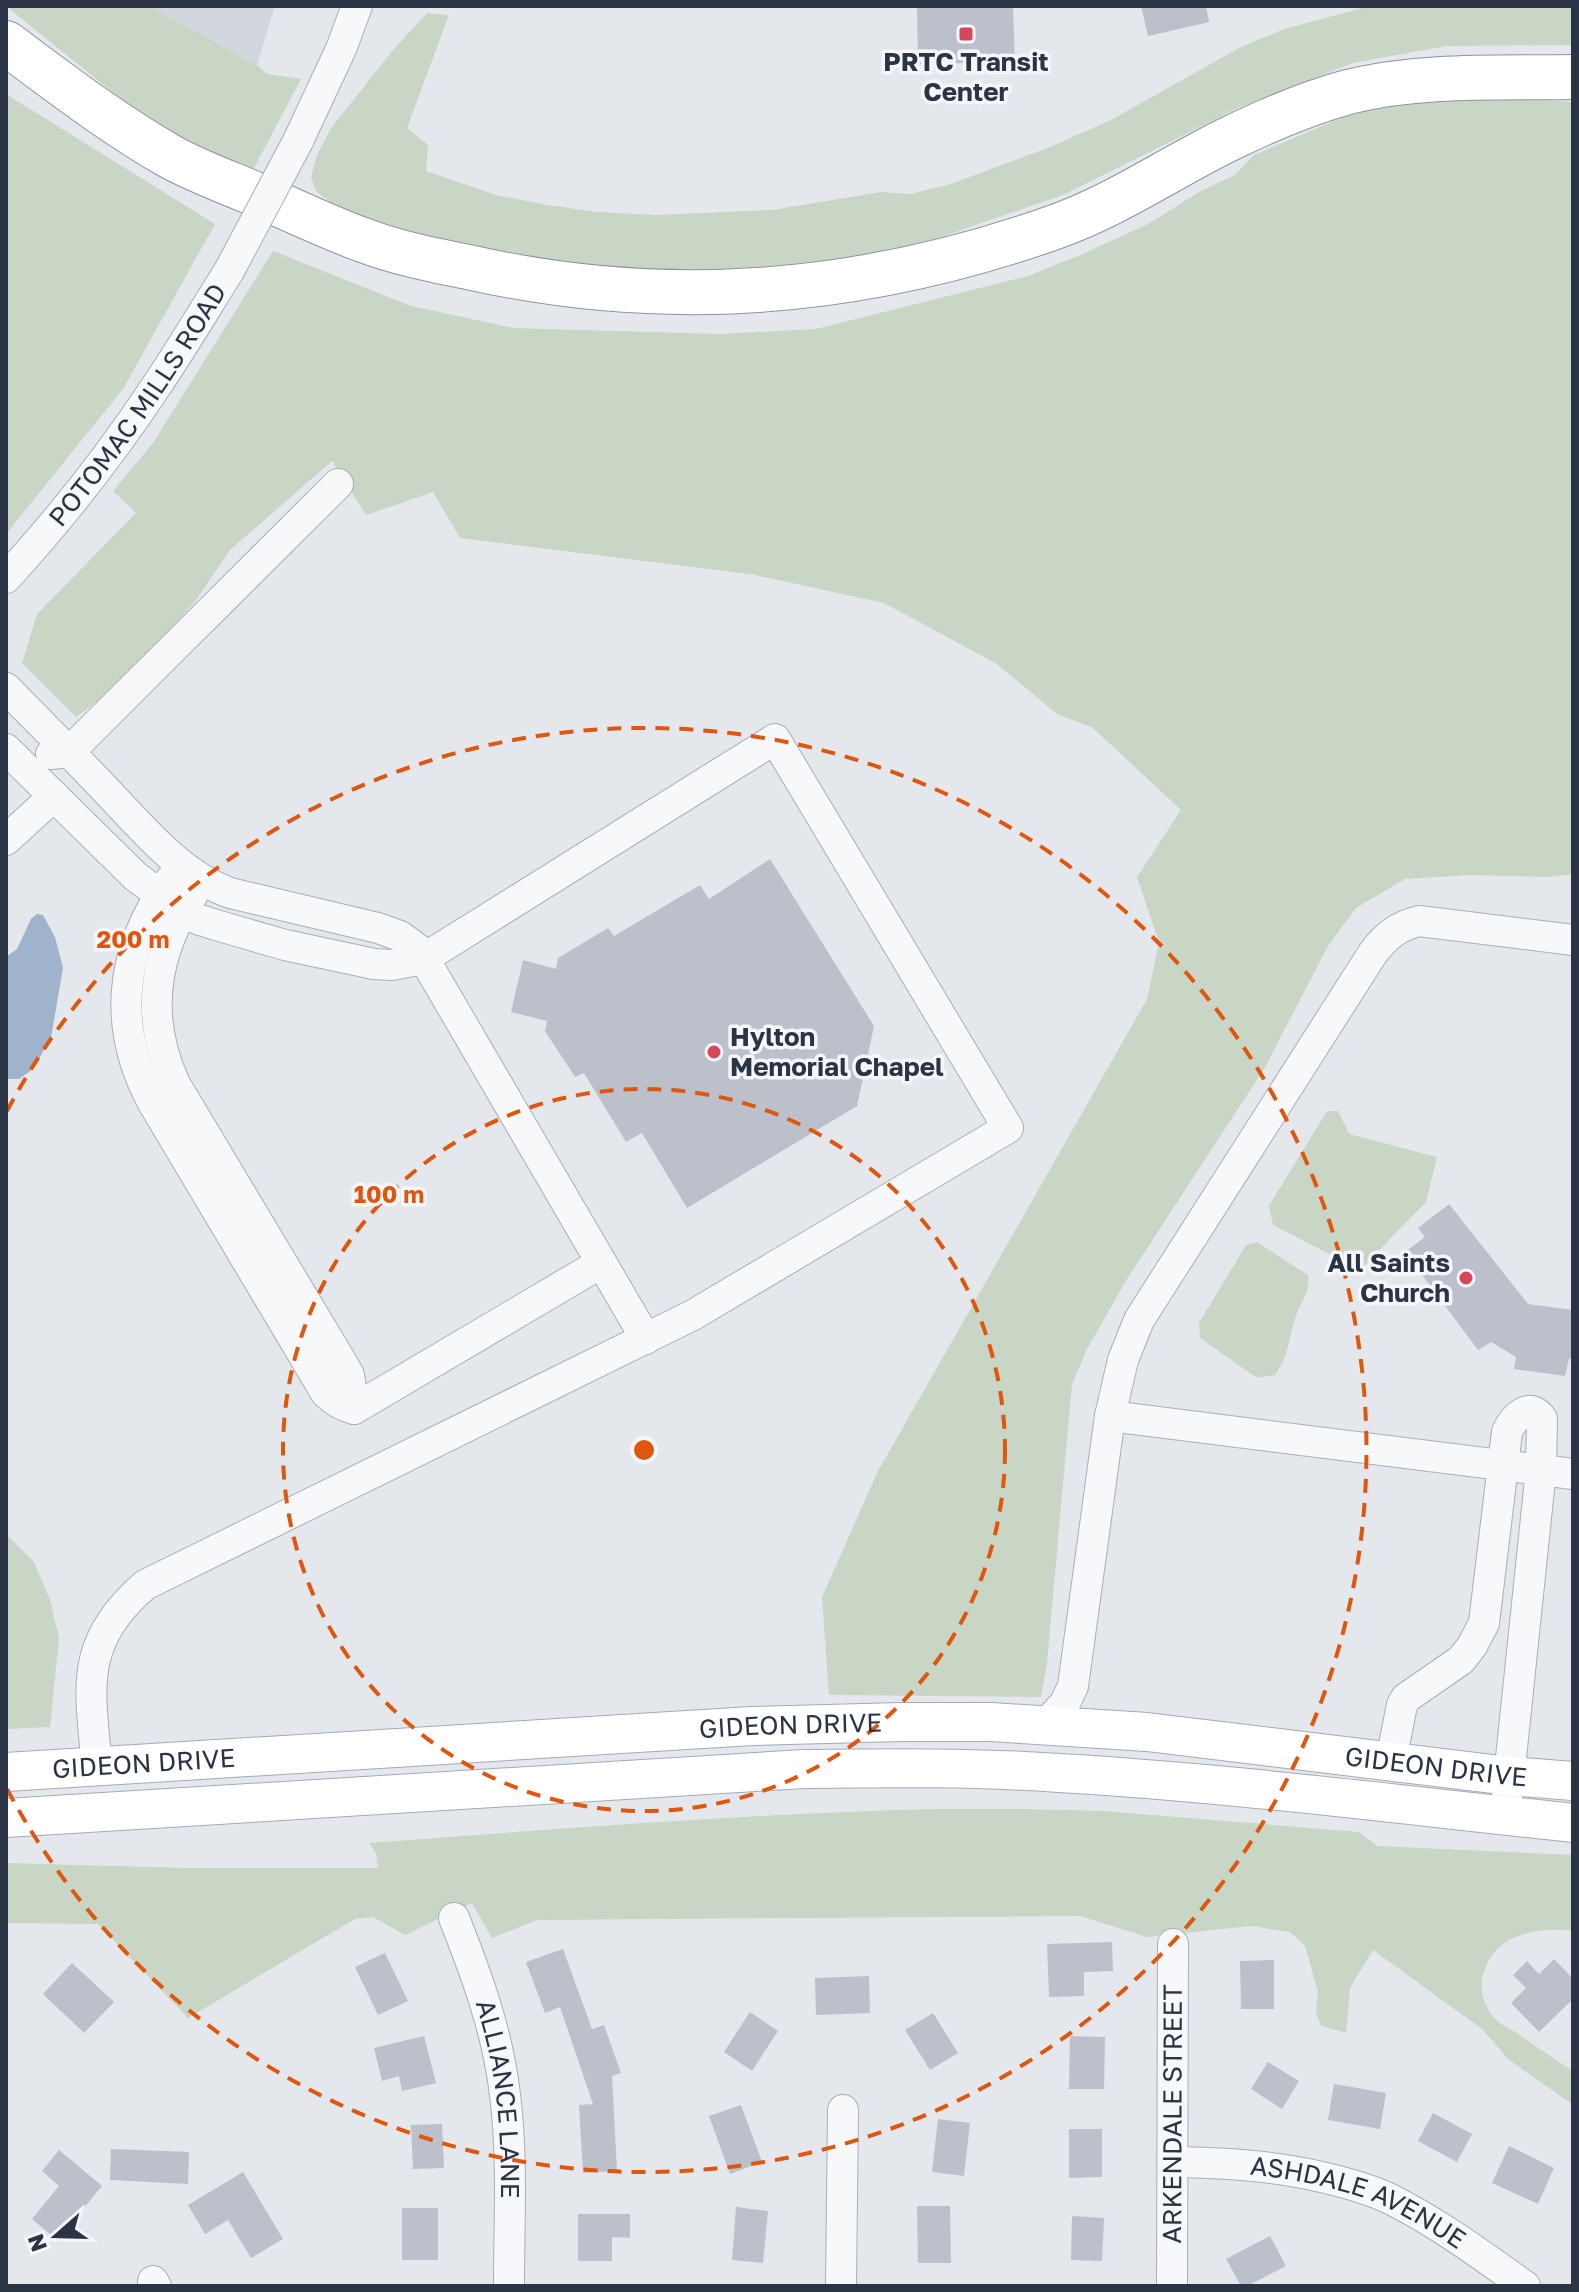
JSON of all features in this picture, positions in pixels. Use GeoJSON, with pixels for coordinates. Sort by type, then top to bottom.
{"type":"FeatureCollection","features":[{"type":"Feature","properties":{"kind":"highway"},"geometry":{"type":"LineString","coordinates":[[6,43],[119,126],[176,159],[363,241],[498,274],[584,287],[666,293],[763,292],[813,287],[902,271],[989,249],[1056,227],[1116,201],[1229,139],[1288,113],[1348,92],[1411,82],[1573,77]]}},
{"type":"Feature","properties":{"kind":"main road","name":"GIDEON DRIVE"},"geometry":{"type":"LineString","coordinates":[[6,1772],[752,1726],[991,1722],[1147,1732],[1573,1781]]}},
{"type":"Feature","properties":{"kind":"main road"},"geometry":{"type":"LineString","coordinates":[[97,1767],[100,1813]]}},
{"type":"Feature","properties":{"kind":"main road","name":"GIDEON DRIVE"},"geometry":{"type":"LineString","coordinates":[[6,1818],[804,1769],[926,1768],[1058,1772],[1215,1785],[1573,1823]]}},
{"type":"Feature","properties":{"kind":"street","name":"POTOMAC MILLS ROAD"},"geometry":{"type":"LineString","coordinates":[[6,578],[96,469],[157,385],[229,271],[298,141],[341,49],[357,6]]}},
{"type":"Feature","properties":{"kind":"street"},"geometry":{"type":"LineString","coordinates":[[11,753],[69,752],[338,484]]}},
{"type":"Feature","properties":{"kind":"street"},"geometry":{"type":"LineString","coordinates":[[6,688],[192,872],[230,893],[378,928],[400,936],[419,950],[646,1339]]}},
{"type":"Feature","properties":{"kind":"street"},"geometry":{"type":"LineString","coordinates":[[11,753],[136,877],[197,919],[353,960],[392,965],[423,959],[775,739],[1008,1128],[693,1315],[145,1585],[112,1619],[99,1643],[92,1668],[90,1690],[97,1767]]}},
{"type":"Feature","properties":{"kind":"street"},"geometry":{"type":"LineString","coordinates":[[6,840],[54,796]]}},
{"type":"Feature","properties":{"kind":"street"},"geometry":{"type":"LineString","coordinates":[[88,829],[117,801]]}},
{"type":"Feature","properties":{"kind":"street"},"geometry":{"type":"LineString","coordinates":[[192,872],[170,903],[142,927],[133,953],[127,1025],[136,1071],[326,1393],[354,1409],[601,1263]]}},
{"type":"Feature","properties":{"kind":"street"},"geometry":{"type":"LineString","coordinates":[[1044,1726],[1072,1691],[1110,1416],[1123,1360],[1139,1320],[1382,941],[1404,925],[1419,921],[1573,940]]}},
{"type":"Feature","properties":{"kind":"street"},"geometry":{"type":"LineString","coordinates":[[1391,1760],[1406,1698],[1461,1660],[1484,1623],[1507,1432],[1510,1424],[1524,1412],[1533,1410],[1542,1419],[1541,1470],[1505,1815]]}},
{"type":"Feature","properties":{"kind":"street"},"geometry":{"type":"LineString","coordinates":[[1110,1416],[1573,1474]]}},
{"type":"Feature","properties":{"kind":"street","name":"ALLIANCE LANE"},"geometry":{"type":"LineString","coordinates":[[454,1918],[480,1983],[506,2096],[509,2286]]}},
{"type":"Feature","properties":{"kind":"street","name":"ARKENDALE STREET"},"geometry":{"type":"LineString","coordinates":[[1172,2286],[1173,1944]]}},
{"type":"Feature","properties":{"kind":"street"},"geometry":{"type":"LineString","coordinates":[[841,2286],[843,2110]]}},
{"type":"Feature","properties":{"kind":"street","name":"ASHDALE AVENUE"},"geometry":{"type":"LineString","coordinates":[[1173,2162],[1250,2164],[1303,2172],[1355,2186],[1395,2201],[1525,2286]]}},
{"type":"Feature","properties":{"kind":"shaded area"},"geometry":{"type":"Polygon","coordinates":[[[150,6],[275,6],[257,65],[150,6]]]}},
{"type":"Feature","properties":{"kind":"green space"},"geometry":{"type":"Polygon","coordinates":[[[6,6],[150,6],[257,65],[267,74],[301,79],[253,170],[182,138],[127,104],[6,6]]]}},
{"type":"Feature","properties":{"kind":"green space"},"geometry":{"type":"Polygon","coordinates":[[[1370,6],[1573,6],[1573,45],[1447,46],[1353,63],[1238,108],[1063,195],[904,250],[770,269],[693,273],[622,270],[549,262],[482,250],[337,208],[316,191],[311,177],[317,155],[331,128],[427,13],[449,15],[407,128],[428,145],[426,171],[496,195],[547,205],[597,212],[656,215],[772,210],[881,192],[910,194],[951,184],[1050,147],[1111,120],[1239,48],[1284,29],[1370,6]]]}},
{"type":"Feature","properties":{"kind":"green space"},"geometry":{"type":"Polygon","coordinates":[[[6,94],[215,224],[123,389],[6,534],[6,94]]]}},
{"type":"Feature","properties":{"kind":"green space"},"geometry":{"type":"Polygon","coordinates":[[[1484,96],[1573,102],[1573,874],[1405,879],[1356,908],[1328,946],[1264,1069],[1127,1279],[1086,1351],[1072,1384],[1047,1663],[1041,1697],[829,1695],[822,1597],[877,1473],[1147,999],[1159,943],[1137,877],[1181,810],[1093,728],[1057,714],[997,664],[884,603],[750,574],[460,538],[433,492],[366,515],[332,461],[230,550],[196,600],[120,685],[76,717],[22,663],[37,614],[136,513],[113,491],[153,443],[273,251],[411,306],[514,328],[719,334],[816,329],[1028,276],[1150,223],[1199,192],[1235,175],[1254,155],[1360,110],[1410,100],[1484,96]]]}},
{"type":"Feature","properties":{"kind":"green space"},"geometry":{"type":"Polygon","coordinates":[[[1327,1111],[1338,1111],[1349,1134],[1437,1157],[1426,1202],[1360,1270],[1273,1225],[1269,1206],[1327,1111]]]}},
{"type":"Feature","properties":{"kind":"green space"},"geometry":{"type":"Polygon","coordinates":[[[1257,1242],[1308,1275],[1308,1282],[1280,1368],[1275,1375],[1257,1378],[1200,1338],[1199,1323],[1246,1245],[1257,1242]]]}},
{"type":"Feature","properties":{"kind":"green space"},"geometry":{"type":"Polygon","coordinates":[[[6,1534],[34,1562],[50,1600],[59,1638],[50,1727],[6,1729],[6,1534]]]}},
{"type":"Feature","properties":{"kind":"green space"},"geometry":{"type":"Polygon","coordinates":[[[932,1809],[1104,1811],[1359,1832],[1377,1846],[1573,1855],[1573,1930],[1531,1932],[1506,1942],[1489,1961],[1481,1985],[1486,2006],[1497,2020],[1573,2071],[1573,2105],[1508,2059],[1482,2029],[1373,1950],[1350,1988],[1346,2033],[1321,2026],[1316,2013],[1318,1992],[1305,1946],[1290,1932],[1251,1926],[1147,1937],[1080,1916],[537,1920],[492,1938],[472,1903],[405,1935],[373,1917],[355,1919],[188,2018],[98,1924],[6,1923],[6,1863],[189,1868],[378,1868],[376,1853],[369,1843],[721,1818],[932,1809]]]}},
{"type":"Feature","properties":{"kind":"water"},"geometry":{"type":"Polygon","coordinates":[[[37,914],[43,915],[55,937],[63,968],[51,1038],[33,1069],[19,1079],[6,1079],[6,957],[17,949],[31,919],[37,914]]]}},
{"type":"Feature","properties":{"kind":"building","name":"PRTC Transit Center"},"geometry":{"type":"Polygon","coordinates":[[[917,6],[1013,6],[1015,62],[918,64],[917,6]]]}},
{"type":"Feature","properties":{"kind":"building"},"geometry":{"type":"Polygon","coordinates":[[[1141,6],[1206,6],[1209,22],[1148,36],[1141,6]]]}},
{"type":"Feature","properties":{"kind":"building","name":"Hylton Memorial Chapel"},"geometry":{"type":"Polygon","coordinates":[[[770,859],[874,1026],[857,1106],[687,1208],[642,1133],[626,1142],[584,1073],[575,1077],[545,1031],[547,1021],[511,1012],[523,960],[556,969],[558,958],[608,928],[614,936],[700,885],[709,899],[770,859]]]}},
{"type":"Feature","properties":{"kind":"building","name":"All Saints Church"},"geometry":{"type":"Polygon","coordinates":[[[1449,1204],[1528,1304],[1573,1310],[1573,1358],[1569,1359],[1565,1376],[1514,1369],[1516,1357],[1491,1342],[1478,1350],[1405,1252],[1425,1237],[1418,1228],[1449,1204]]]}},
{"type":"Feature","properties":{"kind":"building"},"geometry":{"type":"Polygon","coordinates":[[[1112,1942],[1113,1971],[1084,1972],[1084,1996],[1049,1997],[1047,1944],[1112,1942]]]}},
{"type":"Feature","properties":{"kind":"building"},"geometry":{"type":"Polygon","coordinates":[[[563,1949],[592,2029],[604,2025],[621,2073],[612,2076],[617,2171],[583,2173],[579,2105],[593,2104],[560,2007],[545,2013],[526,1962],[563,1949]]]}},
{"type":"Feature","properties":{"kind":"building"},"geometry":{"type":"Polygon","coordinates":[[[385,1953],[408,2001],[378,2015],[355,1967],[385,1953]]]}},
{"type":"Feature","properties":{"kind":"building"},"geometry":{"type":"Polygon","coordinates":[[[1554,1959],[1573,1979],[1573,1999],[1539,2032],[1511,2003],[1526,1988],[1513,1975],[1527,1961],[1539,1974],[1554,1959]]]}},
{"type":"Feature","properties":{"kind":"building"},"geometry":{"type":"Polygon","coordinates":[[[1274,1960],[1274,2009],[1241,2009],[1240,1961],[1274,1960]]]}},
{"type":"Feature","properties":{"kind":"building"},"geometry":{"type":"Polygon","coordinates":[[[72,1963],[114,2002],[84,2033],[43,1994],[72,1963]]]}},
{"type":"Feature","properties":{"kind":"building"},"geometry":{"type":"Polygon","coordinates":[[[869,1976],[870,2013],[816,2015],[815,1978],[869,1976]]]}},
{"type":"Feature","properties":{"kind":"building"},"geometry":{"type":"Polygon","coordinates":[[[750,2012],[778,2031],[752,2071],[724,2052],[750,2012]]]}},
{"type":"Feature","properties":{"kind":"building"},"geometry":{"type":"Polygon","coordinates":[[[933,2013],[958,2053],[930,2070],[905,2030],[933,2013]]]}},
{"type":"Feature","properties":{"kind":"building"},"geometry":{"type":"Polygon","coordinates":[[[424,2036],[436,2083],[402,2091],[399,2076],[382,2081],[374,2048],[424,2036]]]}},
{"type":"Feature","properties":{"kind":"building"},"geometry":{"type":"Polygon","coordinates":[[[1070,2036],[1105,2037],[1104,2089],[1069,2089],[1070,2036]]]}},
{"type":"Feature","properties":{"kind":"building"},"geometry":{"type":"Polygon","coordinates":[[[1268,2062],[1299,2081],[1282,2109],[1251,2089],[1268,2062]]]}},
{"type":"Feature","properties":{"kind":"building"},"geometry":{"type":"Polygon","coordinates":[[[1334,2084],[1386,2093],[1380,2129],[1328,2120],[1334,2084]]]}},
{"type":"Feature","properties":{"kind":"building"},"geometry":{"type":"Polygon","coordinates":[[[741,2105],[762,2162],[730,2174],[709,2116],[741,2105]]]}},
{"type":"Feature","properties":{"kind":"building"},"geometry":{"type":"Polygon","coordinates":[[[1433,2113],[1472,2134],[1457,2162],[1418,2141],[1433,2113]]]}},
{"type":"Feature","properties":{"kind":"building"},"geometry":{"type":"Polygon","coordinates":[[[938,2119],[970,2123],[964,2176],[932,2172],[938,2119]]]}},
{"type":"Feature","properties":{"kind":"building"},"geometry":{"type":"Polygon","coordinates":[[[442,2124],[444,2168],[413,2169],[411,2125],[442,2124]]]}},
{"type":"Feature","properties":{"kind":"building"},"geometry":{"type":"Polygon","coordinates":[[[1069,2129],[1102,2129],[1102,2177],[1069,2178],[1069,2129]]]}},
{"type":"Feature","properties":{"kind":"building"},"geometry":{"type":"Polygon","coordinates":[[[1509,2146],[1554,2168],[1538,2204],[1492,2183],[1509,2146]]]}},
{"type":"Feature","properties":{"kind":"building"},"geometry":{"type":"Polygon","coordinates":[[[111,2149],[189,2152],[188,2184],[110,2180],[111,2149]]]}},
{"type":"Feature","properties":{"kind":"building"},"geometry":{"type":"Polygon","coordinates":[[[59,2150],[102,2186],[57,2240],[32,2219],[59,2186],[42,2171],[59,2150]]]}},
{"type":"Feature","properties":{"kind":"building"},"geometry":{"type":"Polygon","coordinates":[[[243,2172],[283,2239],[251,2258],[228,2220],[205,2234],[188,2205],[243,2172]]]}},
{"type":"Feature","properties":{"kind":"building"},"geometry":{"type":"Polygon","coordinates":[[[917,2206],[950,2206],[951,2263],[918,2263],[917,2206]]]}},
{"type":"Feature","properties":{"kind":"building"},"geometry":{"type":"Polygon","coordinates":[[[736,2207],[768,2211],[763,2263],[732,2260],[736,2207]]]}},
{"type":"Feature","properties":{"kind":"building"},"geometry":{"type":"Polygon","coordinates":[[[402,2208],[438,2208],[438,2260],[402,2260],[402,2208]]]}},
{"type":"Feature","properties":{"kind":"building"},"geometry":{"type":"Polygon","coordinates":[[[578,2214],[630,2214],[630,2238],[612,2237],[612,2261],[578,2261],[578,2214]]]}},
{"type":"Feature","properties":{"kind":"building"},"geometry":{"type":"Polygon","coordinates":[[[1072,2216],[1104,2218],[1102,2261],[1071,2260],[1072,2216]]]}},
{"type":"Feature","properties":{"kind":"building"},"geometry":{"type":"Polygon","coordinates":[[[1270,2236],[1286,2266],[1247,2286],[1241,2286],[1226,2259],[1270,2236]]]}},
{"type":"Feature","properties":{"kind":"place","name":"PRTC Transit Center"},"geometry":{"type":"Point","coordinates":[966,34]}},
{"type":"Feature","properties":{"kind":"place","name":"Hylton Memorial Chapel"},"geometry":{"type":"Point","coordinates":[714,1052]}},
{"type":"Feature","properties":{"kind":"place","name":"All Saints Church"},"geometry":{"type":"Point","coordinates":[1466,1278]}}]}
